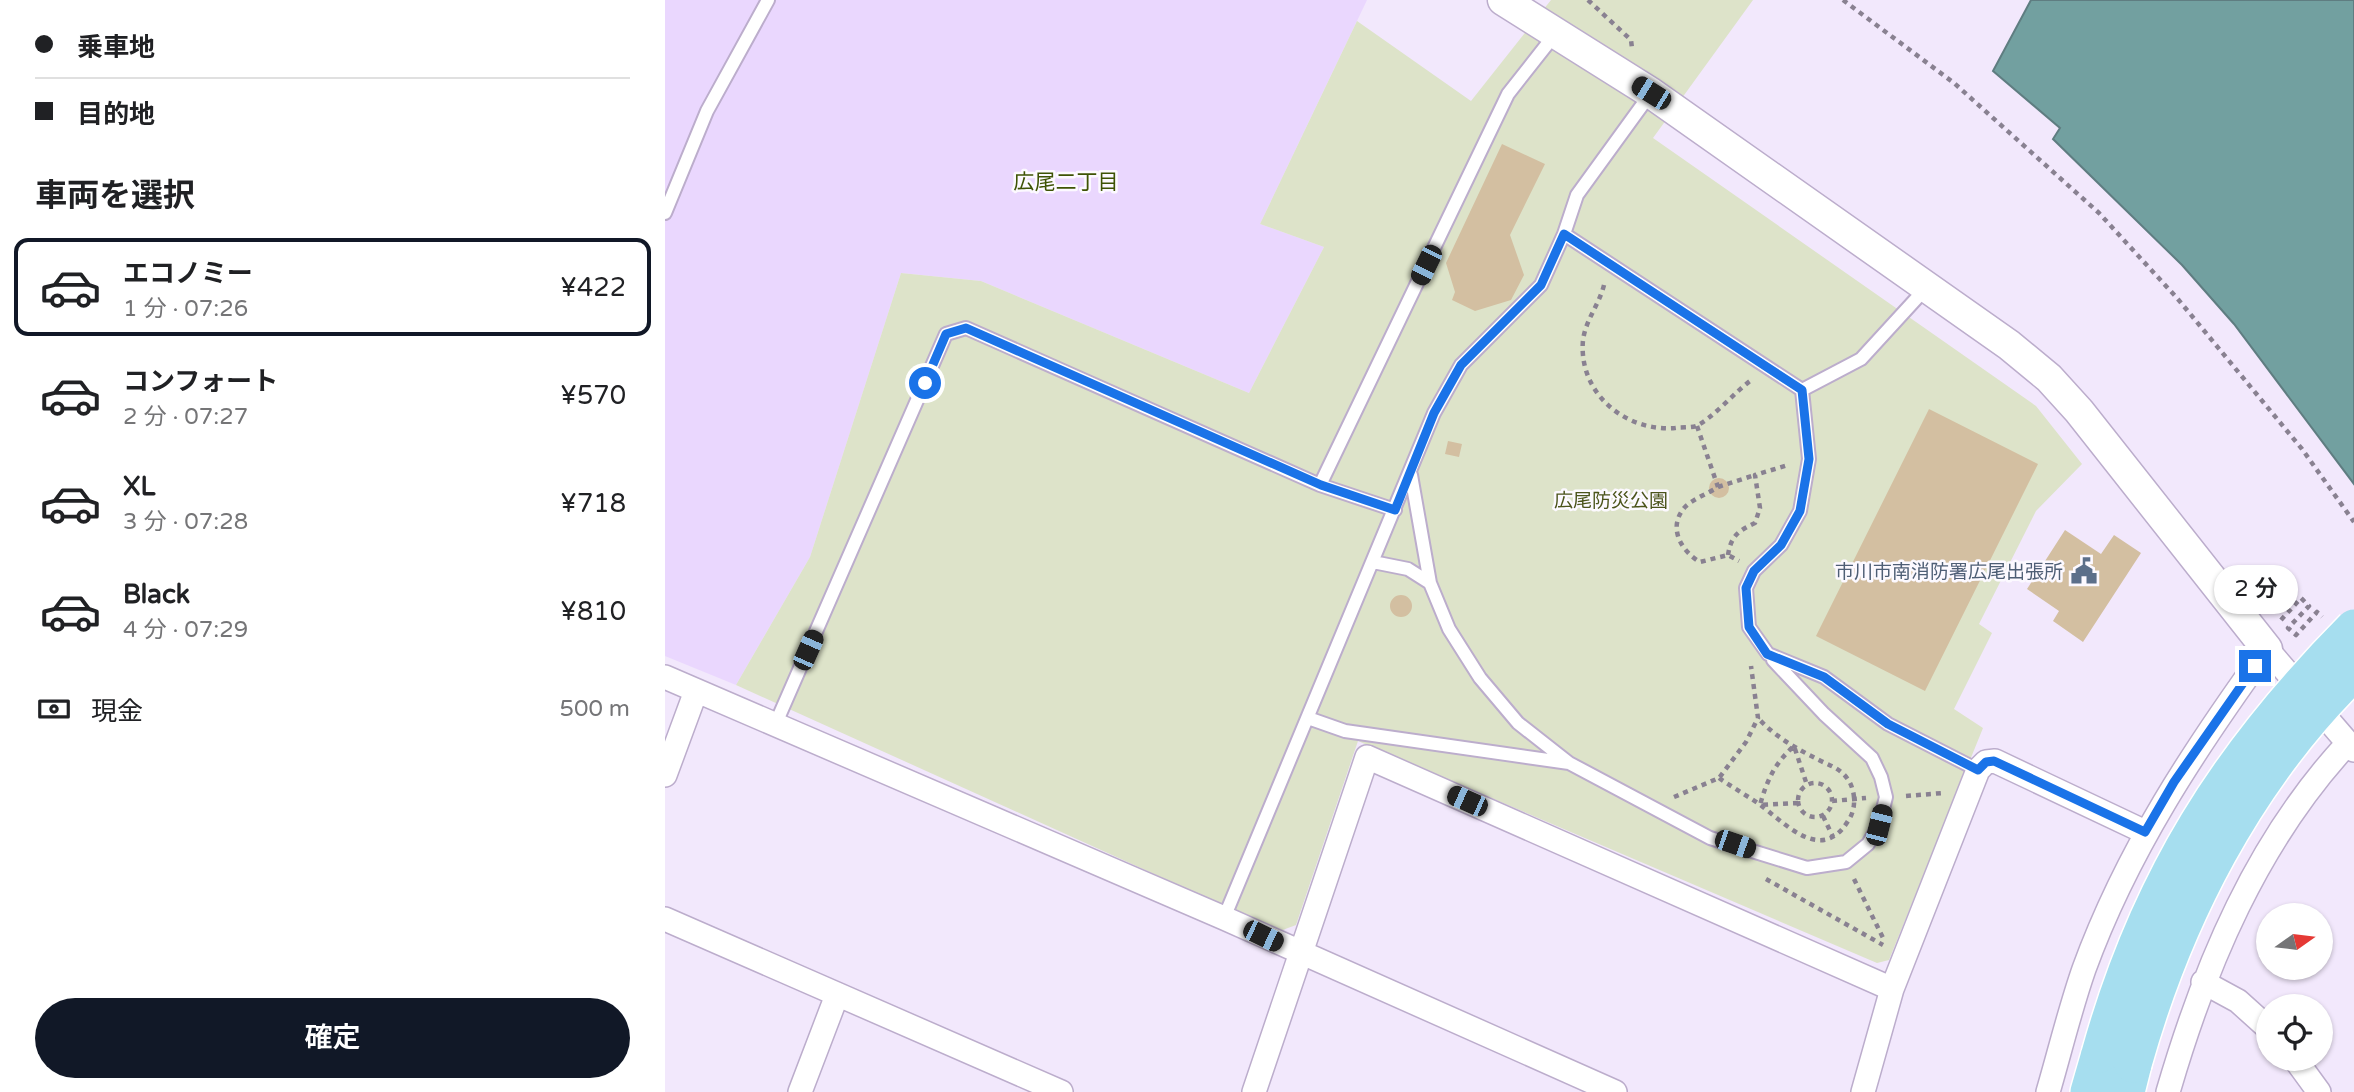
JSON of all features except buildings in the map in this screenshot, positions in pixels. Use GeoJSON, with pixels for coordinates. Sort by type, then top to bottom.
{"type":"FeatureCollection","features":[{"type":"Feature","properties":{"kind":"main road"},"geometry":{"type":"LineString","coordinates":[[2120,1070],[2123,980],[2145,922],[2203,811],[2279,707],[2354,628]]}},
{"type":"Feature","properties":{"kind":"main road"},"geometry":{"type":"LineString","coordinates":[[2089,1092],[2120,1070],[2176,935],[2201,883],[2267,774],[2354,672]]}},
{"type":"Feature","properties":{"kind":"street"},"geometry":{"type":"LineString","coordinates":[[1503,0],[1651,93],[2010,345],[2049,378],[2272,637],[2351,747],[2300,801],[2241,900],[2203,982],[2168,1092]]}},
{"type":"Feature","properties":{"kind":"street"},"geometry":{"type":"LineString","coordinates":[[2048,1092],[2084,969],[2117,888],[2145,832],[2181,771],[2272,637]]}},
{"type":"Feature","properties":{"kind":"street"},"geometry":{"type":"LineString","coordinates":[[665,677],[1224,918],[1615,1092]]}},
{"type":"Feature","properties":{"kind":"street"},"geometry":{"type":"LineString","coordinates":[[665,775],[697,691]]}},
{"type":"Feature","properties":{"kind":"street"},"geometry":{"type":"LineString","coordinates":[[1254,1092],[1367,757],[1892,989]]}},
{"type":"Feature","properties":{"kind":"street"},"geometry":{"type":"LineString","coordinates":[[1863,1092],[1892,989],[1978,770],[1986,762],[1994,761],[2145,832]]}},
{"type":"Feature","properties":{"kind":"street"},"geometry":{"type":"LineString","coordinates":[[665,919],[1033,1086],[1061,1092]]}},
{"type":"Feature","properties":{"kind":"street"},"geometry":{"type":"LineString","coordinates":[[2203,982],[2238,1001],[2256,1017]]}},
{"type":"Feature","properties":{"kind":"street"},"geometry":{"type":"LineString","coordinates":[[800,1092],[837,995]]}},
{"type":"Feature","properties":{"kind":"street"},"geometry":{"type":"LineString","coordinates":[[2304,1071],[2319,1092]]}},
{"type":"Feature","properties":{"kind":"lane"},"geometry":{"type":"LineString","coordinates":[[665,213],[707,111],[768,0]]}},
{"type":"Feature","properties":{"kind":"lane"},"geometry":{"type":"LineString","coordinates":[[1321,485],[1508,94],[1556,33]]}},
{"type":"Feature","properties":{"kind":"lane"},"geometry":{"type":"LineString","coordinates":[[1224,918],[1411,475],[1434,413],[1461,365],[1541,285],[1564,234],[1577,195],[1651,93]]}},
{"type":"Feature","properties":{"kind":"lane"},"geometry":{"type":"LineString","coordinates":[[1564,234],[1802,390]]}},
{"type":"Feature","properties":{"kind":"lane"},"geometry":{"type":"LineString","coordinates":[[1802,390],[1861,359],[1927,287]]}},
{"type":"Feature","properties":{"kind":"lane"},"geometry":{"type":"LineString","coordinates":[[776,723],[946,334],[966,328],[1321,485],[1395,510]]}},
{"type":"Feature","properties":{"kind":"lane"},"geometry":{"type":"LineString","coordinates":[[1411,475],[1430,583],[1448,629],[1480,678],[1518,723],[1569,762],[1710,838],[1807,868],[1846,862],[1867,844],[1879,825],[1886,797],[1881,777],[1872,758],[1824,714],[1767,654],[1749,627],[1746,588],[1754,571],[1781,545],[1800,511],[1809,459],[1802,390]]}},
{"type":"Feature","properties":{"kind":"lane"},"geometry":{"type":"LineString","coordinates":[[1373,562],[1408,569],[1430,583]]}},
{"type":"Feature","properties":{"kind":"lane"},"geometry":{"type":"LineString","coordinates":[[1767,654],[1824,677],[1888,724],[1978,770]]}},
{"type":"Feature","properties":{"kind":"lane"},"geometry":{"type":"LineString","coordinates":[[1308,718],[1345,731],[1569,762]]}},
{"type":"Feature","properties":{"kind":"path"},"geometry":{"type":"LineString","coordinates":[[1588,0],[1631,40],[1634,55]]}},
{"type":"Feature","properties":{"kind":"path"},"geometry":{"type":"LineString","coordinates":[[1843,0],[1954,83],[2099,213],[2177,299],[2302,449],[2354,522]]}},
{"type":"Feature","properties":{"kind":"path"},"geometry":{"type":"LineString","coordinates":[[1610,264],[1583,341],[1585,366],[1594,390],[1612,409],[1631,423],[1652,428],[1697,426],[1767,367]]}},
{"type":"Feature","properties":{"kind":"path"},"geometry":{"type":"LineString","coordinates":[[1697,426],[1719,487]]}},
{"type":"Feature","properties":{"kind":"path"},"geometry":{"type":"LineString","coordinates":[[1754,571],[1728,555],[1700,562],[1686,554],[1677,537],[1678,520],[1686,506],[1719,487],[1809,459]]}},
{"type":"Feature","properties":{"kind":"path"},"geometry":{"type":"LineString","coordinates":[[1728,555],[1730,541],[1739,530],[1755,523],[1760,508],[1755,475]]}},
{"type":"Feature","properties":{"kind":"path"},"geometry":{"type":"LineString","coordinates":[[2272,637],[2301,598],[2309,606],[2288,628],[2296,635],[2317,612]]}},
{"type":"Feature","properties":{"kind":"path"},"geometry":{"type":"LineString","coordinates":[[1646,805],[1673,798],[1719,778],[1746,741],[1758,718],[1749,627]]}},
{"type":"Feature","properties":{"kind":"path"},"geometry":{"type":"LineString","coordinates":[[1719,778],[1760,805],[1795,834],[1807,838],[1831,836],[1848,823],[1854,803],[1849,780],[1832,765],[1769,730],[1758,718]]}},
{"type":"Feature","properties":{"kind":"path"},"geometry":{"type":"LineString","coordinates":[[1794,746],[1807,785]]}},
{"type":"Feature","properties":{"kind":"path"},"geometry":{"type":"LineString","coordinates":[[1760,805],[1766,781],[1779,760],[1794,746]]}},
{"type":"Feature","properties":{"kind":"path"},"geometry":{"type":"LineString","coordinates":[[1818,783],[1827,788],[1831,797],[1830,808],[1823,816],[1812,817],[1802,812],[1798,803],[1799,792],[1807,785],[1818,783]]}},
{"type":"Feature","properties":{"kind":"path"},"geometry":{"type":"LineString","coordinates":[[1760,805],[1798,803]]}},
{"type":"Feature","properties":{"kind":"path"},"geometry":{"type":"LineString","coordinates":[[1753,872],[1887,947]]}},
{"type":"Feature","properties":{"kind":"shaded area"},"geometry":{"type":"Polygon","coordinates":[[[665,0],[1367,0],[1260,224],[1324,247],[1249,393],[981,281],[901,273],[810,557],[736,685],[665,656],[665,0]]]}},
{"type":"Feature","properties":{"kind":"shaded area"},"geometry":{"type":"Polygon","coordinates":[[[2031,0],[2354,0],[2354,484],[2234,324],[2182,265],[2053,139],[2060,128],[1993,71],[2031,0]]]}},
{"type":"Feature","properties":{"kind":"green space","name":"広尾防災公園"},"geometry":{"type":"Polygon","coordinates":[[[1551,0],[1753,0],[1653,138],[2036,406],[2082,464],[2036,511],[1979,624],[1992,633],[1954,709],[1983,728],[1889,960],[1877,963],[1358,741],[1296,925],[1280,931],[736,685],[810,557],[901,273],[981,281],[1249,393],[1324,247],[1260,224],[1357,21],[1471,101],[1551,0]]]}},
{"type":"Feature","properties":{"kind":"place","name":"市川市南消防署広尾出張所"},"geometry":{"type":"Point","coordinates":[2084,571]}},
{"type":"Feature","properties":{"kind":"district","name":"広尾二丁目"},"geometry":{"type":"Point","coordinates":[1066,182]}},
{"type":"Feature","properties":{"kind":"route"},"geometry":{"type":"LineString","coordinates":[[925,383],[946,334],[966,328],[1321,485],[1395,510],[1434,413],[1461,365],[1541,285],[1564,234],[1802,390],[1809,459],[1800,511],[1781,545],[1754,571],[1746,588],[1749,627],[1767,654],[1824,677],[1888,724],[1960,762],[1978,770],[1986,762],[1994,761],[2145,832],[2174,782],[2255,666]]}}]}
